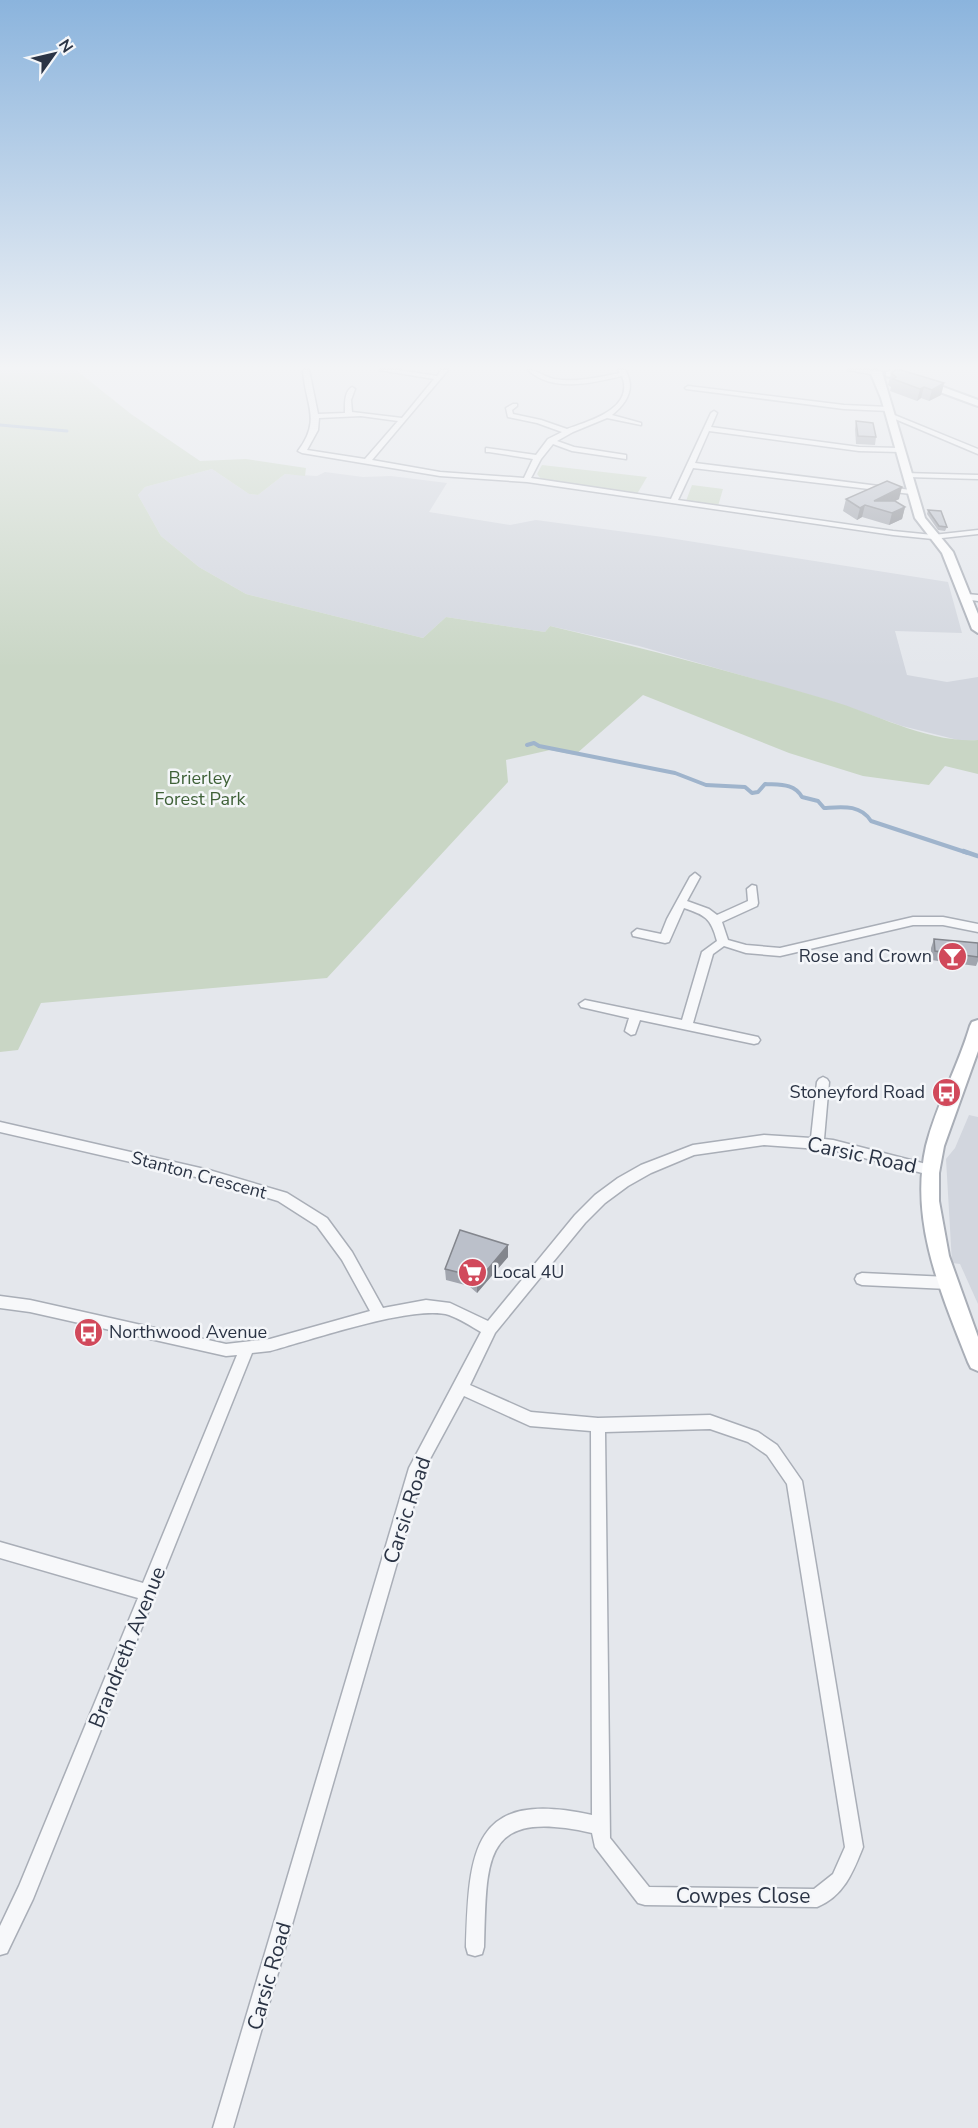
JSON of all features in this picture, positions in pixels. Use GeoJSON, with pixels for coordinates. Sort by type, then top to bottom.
{"type":"FeatureCollection","features":[{"type":"Feature","properties":{"kind":"main road"},"geometry":{"type":"LineString","coordinates":[[905,469],[920,518],[947,552],[973,598],[978,629]]}},
{"type":"Feature","properties":{"kind":"main road"},"geometry":{"type":"LineString","coordinates":[[978,1026],[971,1051],[935,1144],[930,1170],[933,1236],[978,1362]]}},
{"type":"Feature","properties":{"kind":"street"},"geometry":{"type":"LineString","coordinates":[[414,469],[440,474],[527,480],[933,537],[978,532]]}},
{"type":"Feature","properties":{"kind":"street"},"geometry":{"type":"LineString","coordinates":[[527,480],[532,469]]}},
{"type":"Feature","properties":{"kind":"street"},"geometry":{"type":"LineString","coordinates":[[674,501],[688,469]]}},
{"type":"Feature","properties":{"kind":"street"},"geometry":{"type":"LineString","coordinates":[[725,469],[912,492]]}},
{"type":"Feature","properties":{"kind":"street"},"geometry":{"type":"LineString","coordinates":[[907,476],[978,477]]}},
{"type":"Feature","properties":{"kind":"street"},"geometry":{"type":"LineString","coordinates":[[637,933],[665,939],[672,919],[694,877]]}},
{"type":"Feature","properties":{"kind":"street"},"geometry":{"type":"LineString","coordinates":[[717,920],[753,903],[752,889]]}},
{"type":"Feature","properties":{"kind":"street"},"geometry":{"type":"LineString","coordinates":[[681,903],[711,914],[717,920],[723,942]]}},
{"type":"Feature","properties":{"kind":"street"},"geometry":{"type":"LineString","coordinates":[[723,942],[746,949],[780,952],[913,921],[943,921],[978,928]]}},
{"type":"Feature","properties":{"kind":"street"},"geometry":{"type":"LineString","coordinates":[[687,1025],[708,952],[723,942]]}},
{"type":"Feature","properties":{"kind":"street"},"geometry":{"type":"LineString","coordinates":[[585,1004],[754,1040]]}},
{"type":"Feature","properties":{"kind":"street"},"geometry":{"type":"LineString","coordinates":[[631,1031],[636,1014]]}},
{"type":"Feature","properties":{"kind":"street"},"geometry":{"type":"LineString","coordinates":[[816,1143],[823,1082]]}},
{"type":"Feature","properties":{"kind":"street","name":"Stanton Crescent"},"geometry":{"type":"LineString","coordinates":[[0,1127],[209,1175],[282,1197],[322,1222],[346,1256],[379,1315]]}},
{"type":"Feature","properties":{"kind":"street","name":"Carsic Road"},"geometry":{"type":"LineString","coordinates":[[223,2128],[417,1468],[490,1329],[600,1199],[638,1173],[669,1158],[715,1146],[764,1140],[833,1145],[930,1170]]}},
{"type":"Feature","properties":{"kind":"street"},"geometry":{"type":"LineString","coordinates":[[862,1279],[948,1283]]}},
{"type":"Feature","properties":{"kind":"street"},"geometry":{"type":"LineString","coordinates":[[0,1302],[30,1306],[226,1350],[270,1345],[379,1315],[426,1306],[450,1309],[490,1329]]}},
{"type":"Feature","properties":{"kind":"street","name":"Brandreth Avenue"},"geometry":{"type":"LineString","coordinates":[[0,1946],[26,1892],[248,1346]]}},
{"type":"Feature","properties":{"kind":"street","name":"Cowpes Close"},"geometry":{"type":"LineString","coordinates":[[461,1388],[530,1419],[598,1425],[710,1422],[753,1437],[772,1450],[794,1481],[854,1847],[839,1880],[817,1898],[645,1896],[601,1840],[598,1425]]}},
{"type":"Feature","properties":{"kind":"street"},"geometry":{"type":"LineString","coordinates":[[0,1550],[149,1593]]}},
{"type":"Feature","properties":{"kind":"street"},"geometry":{"type":"LineString","coordinates":[[475,1947],[479,1871],[489,1844],[507,1824],[529,1817],[563,1817],[601,1826]]}},
{"type":"Feature","properties":{"kind":"shaded area"},"geometry":{"type":"Polygon","coordinates":[[[211,469],[249,494],[258,495],[285,474],[317,476],[325,472],[363,477],[391,476],[447,483],[429,512],[510,525],[536,520],[663,537],[948,582],[962,633],[895,631],[907,675],[947,682],[978,677],[978,740],[962,741],[902,726],[831,701],[639,646],[550,626],[545,632],[446,617],[423,638],[246,594],[199,567],[161,536],[138,495],[145,487],[211,469]]]}},
{"type":"Feature","properties":{"kind":"shaded area"},"geometry":{"type":"Polygon","coordinates":[[[969,1115],[978,1117],[978,1304],[960,1264],[952,1263],[946,1159],[955,1148],[969,1115]]]}},
{"type":"Feature","properties":{"kind":"green space","name":"Brierley Forest Park"},"geometry":{"type":"Polygon","coordinates":[[[0,469],[211,469],[145,487],[138,495],[161,536],[199,567],[246,594],[423,638],[446,617],[545,632],[550,626],[690,661],[829,700],[921,732],[959,740],[978,740],[978,774],[945,766],[929,785],[863,776],[789,753],[643,695],[575,755],[550,750],[506,760],[508,782],[327,978],[41,1003],[18,1050],[0,1052],[0,469]]]}},
{"type":"Feature","properties":{"kind":"green space","name":"Brierley Forest Park"},"geometry":{"type":"Polygon","coordinates":[[[212,469],[306,469],[305,476],[285,474],[258,495],[249,494],[212,469]]]}},
{"type":"Feature","properties":{"kind":"green space"},"geometry":{"type":"Polygon","coordinates":[[[540,469],[580,469],[647,477],[637,494],[543,481],[537,474],[540,469]]]}},
{"type":"Feature","properties":{"kind":"green space"},"geometry":{"type":"Polygon","coordinates":[[[692,485],[723,489],[718,506],[686,501],[692,485]]]}},
{"type":"Feature","properties":{"kind":"building"},"geometry":{"type":"Polygon","coordinates":[[[887,481],[902,487],[874,501],[895,501],[905,507],[892,513],[865,505],[860,508],[846,499],[887,481]]]}},
{"type":"Feature","properties":{"kind":"building"},"geometry":{"type":"Polygon","coordinates":[[[928,510],[941,511],[947,527],[939,526],[928,510]]]}},
{"type":"Feature","properties":{"kind":"building"},"geometry":{"type":"Polygon","coordinates":[[[934,939],[978,943],[978,957],[935,951],[934,939]]]}},
{"type":"Feature","properties":{"kind":"building","name":"Local 4U"},"geometry":{"type":"Polygon","coordinates":[[[460,1230],[508,1245],[477,1282],[469,1275],[445,1269],[460,1230]]]}},
{"type":"Feature","properties":{"kind":"waterway"},"geometry":{"type":"LineString","coordinates":[[527,745],[534,743],[539,746],[675,773],[706,785],[745,787],[752,793],[758,792],[765,784],[791,787],[802,797],[818,801],[824,808],[856,809],[871,821],[968,853]]}},
{"type":"Feature","properties":{"kind":"waterway"},"geometry":{"type":"LineString","coordinates":[[963,851],[978,856]]}},
{"type":"Feature","properties":{"kind":"place","name":"Rose and Crown"},"geometry":{"type":"Point","coordinates":[953,956]}},
{"type":"Feature","properties":{"kind":"place","name":"Stoneyford Road"},"geometry":{"type":"Point","coordinates":[946,1092]}},
{"type":"Feature","properties":{"kind":"place","name":"Local 4U"},"geometry":{"type":"Point","coordinates":[472,1272]}},
{"type":"Feature","properties":{"kind":"place","name":"Northwood Avenue"},"geometry":{"type":"Point","coordinates":[88,1332]}}]}
